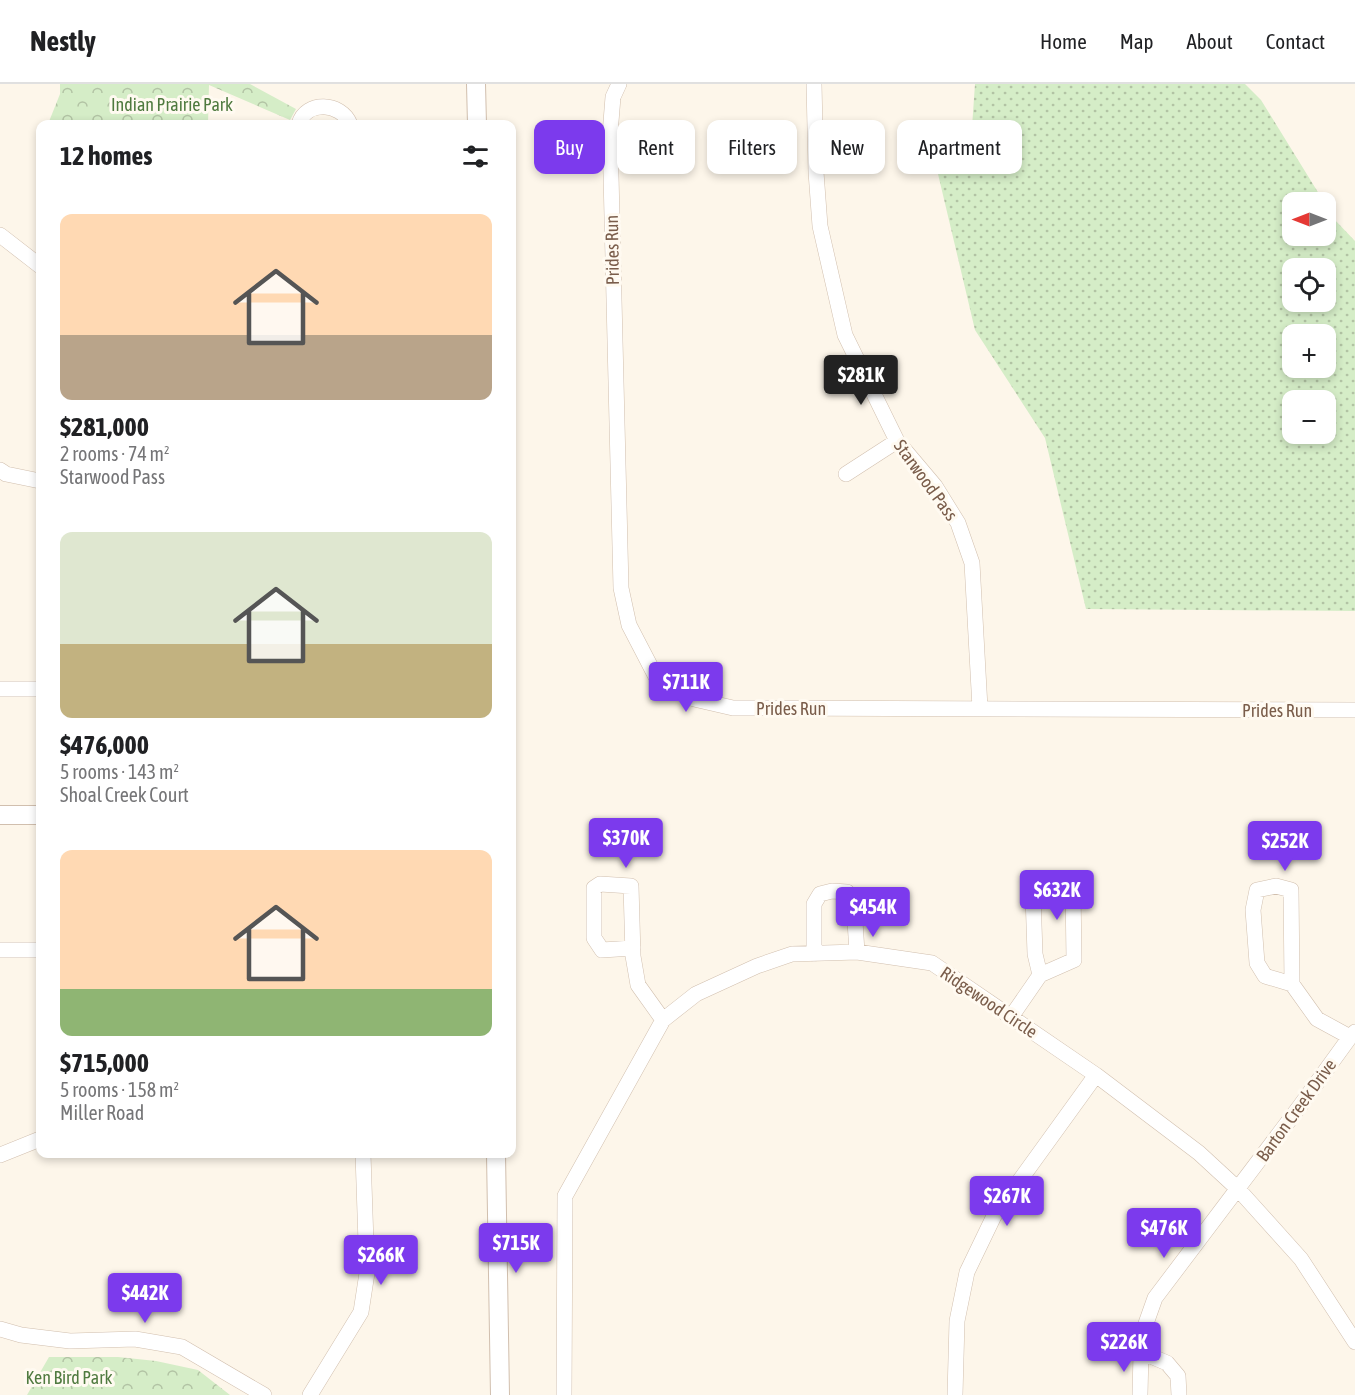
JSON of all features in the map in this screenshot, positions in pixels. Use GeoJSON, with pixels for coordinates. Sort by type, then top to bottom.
{"type":"FeatureCollection","features":[{"type":"Feature","properties":{"kind":"street"},"geometry":{"type":"LineString","coordinates":[[476,84],[477,120]]}},
{"type":"Feature","properties":{"kind":"street","name":"Prides Run"},"geometry":{"type":"LineString","coordinates":[[619,84],[613,97],[610,134],[621,588],[629,625],[655,675],[694,699],[733,708],[1355,710]]}},
{"type":"Feature","properties":{"kind":"street","name":"Starwood Pass"},"geometry":{"type":"LineString","coordinates":[[814,84],[820,226],[844,335],[897,441],[935,486],[958,523],[972,563],[980,708]]}},
{"type":"Feature","properties":{"kind":"street"},"geometry":{"type":"LineString","coordinates":[[300,120],[308,111],[319,107],[335,108],[348,120]]}},
{"type":"Feature","properties":{"kind":"street"},"geometry":{"type":"LineString","coordinates":[[0,235],[36,263]]}},
{"type":"Feature","properties":{"kind":"street"},"geometry":{"type":"LineString","coordinates":[[846,474],[897,441]]}},
{"type":"Feature","properties":{"kind":"street"},"geometry":{"type":"LineString","coordinates":[[0,470],[6,474],[36,480]]}},
{"type":"Feature","properties":{"kind":"street"},"geometry":{"type":"LineString","coordinates":[[0,689],[36,689]]}},
{"type":"Feature","properties":{"kind":"street"},"geometry":{"type":"LineString","coordinates":[[0,815],[36,815]]}},
{"type":"Feature","properties":{"kind":"street"},"geometry":{"type":"LineString","coordinates":[[633,948],[602,950],[594,938],[594,888],[600,884],[631,886],[633,948],[638,986],[663,1020]]}},
{"type":"Feature","properties":{"kind":"street"},"geometry":{"type":"LineString","coordinates":[[1011,1017],[1040,975],[1074,960],[1073,888],[1064,884],[1040,885],[1033,895],[1035,954],[1040,975]]}},
{"type":"Feature","properties":{"kind":"street"},"geometry":{"type":"LineString","coordinates":[[1292,984],[1265,976],[1257,963],[1253,909],[1257,890],[1276,886],[1291,890],[1292,984],[1317,1019],[1352,1034]]}},
{"type":"Feature","properties":{"kind":"street"},"geometry":{"type":"LineString","coordinates":[[814,954],[814,904],[820,894],[832,891],[847,892],[854,906],[857,952]]}},
{"type":"Feature","properties":{"kind":"street"},"geometry":{"type":"LineString","coordinates":[[0,950],[36,950]]}},
{"type":"Feature","properties":{"kind":"street","name":"Ridgewood Circle"},"geometry":{"type":"LineString","coordinates":[[564,1395],[565,1196],[663,1020],[696,994],[757,966],[792,954],[857,952],[932,963],[1011,1017],[1096,1076],[1199,1153],[1238,1189],[1301,1259],[1355,1342]]}},
{"type":"Feature","properties":{"kind":"street","name":"Barton Creek Drive"},"geometry":{"type":"LineString","coordinates":[[1140,1395],[1144,1329],[1155,1298],[1352,1034]]}},
{"type":"Feature","properties":{"kind":"street"},"geometry":{"type":"LineString","coordinates":[[955,1395],[957,1321],[967,1272],[994,1216],[1096,1076]]}},
{"type":"Feature","properties":{"kind":"street"},"geometry":{"type":"LineString","coordinates":[[0,1155],[36,1141]]}},
{"type":"Feature","properties":{"kind":"street"},"geometry":{"type":"LineString","coordinates":[[310,1395],[361,1312],[367,1273],[363,1158]]}},
{"type":"Feature","properties":{"kind":"street"},"geometry":{"type":"LineString","coordinates":[[496,1158],[500,1395]]}},
{"type":"Feature","properties":{"kind":"street"},"geometry":{"type":"LineString","coordinates":[[0,1329],[21,1335],[70,1341],[135,1339],[182,1347],[264,1395]]}},
{"type":"Feature","properties":{"kind":"street"},"geometry":{"type":"LineString","coordinates":[[1141,1352],[1167,1363],[1178,1376],[1179,1395]]}},
{"type":"Feature","properties":{"kind":"green space","name":"Indian Prairie Park"},"geometry":{"type":"Polygon","coordinates":[[[60,84],[250,84],[296,109],[290,120],[209,85],[208,120],[50,120],[60,94],[60,84]]]}},
{"type":"Feature","properties":{"kind":"green space"},"geometry":{"type":"Polygon","coordinates":[[[975,84],[1245,84],[1261,100],[1318,192],[1282,192],[1282,246],[1336,246],[1336,221],[1355,241],[1355,611],[1086,609],[1045,438],[975,330],[938,174],[1022,174],[1022,120],[972,120],[975,84]]]}},
{"type":"Feature","properties":{"kind":"green space","name":"Ken Bird Park"},"geometry":{"type":"Polygon","coordinates":[[[49,1357],[118,1357],[156,1361],[198,1370],[230,1395],[27,1395],[49,1357]]]}}]}
